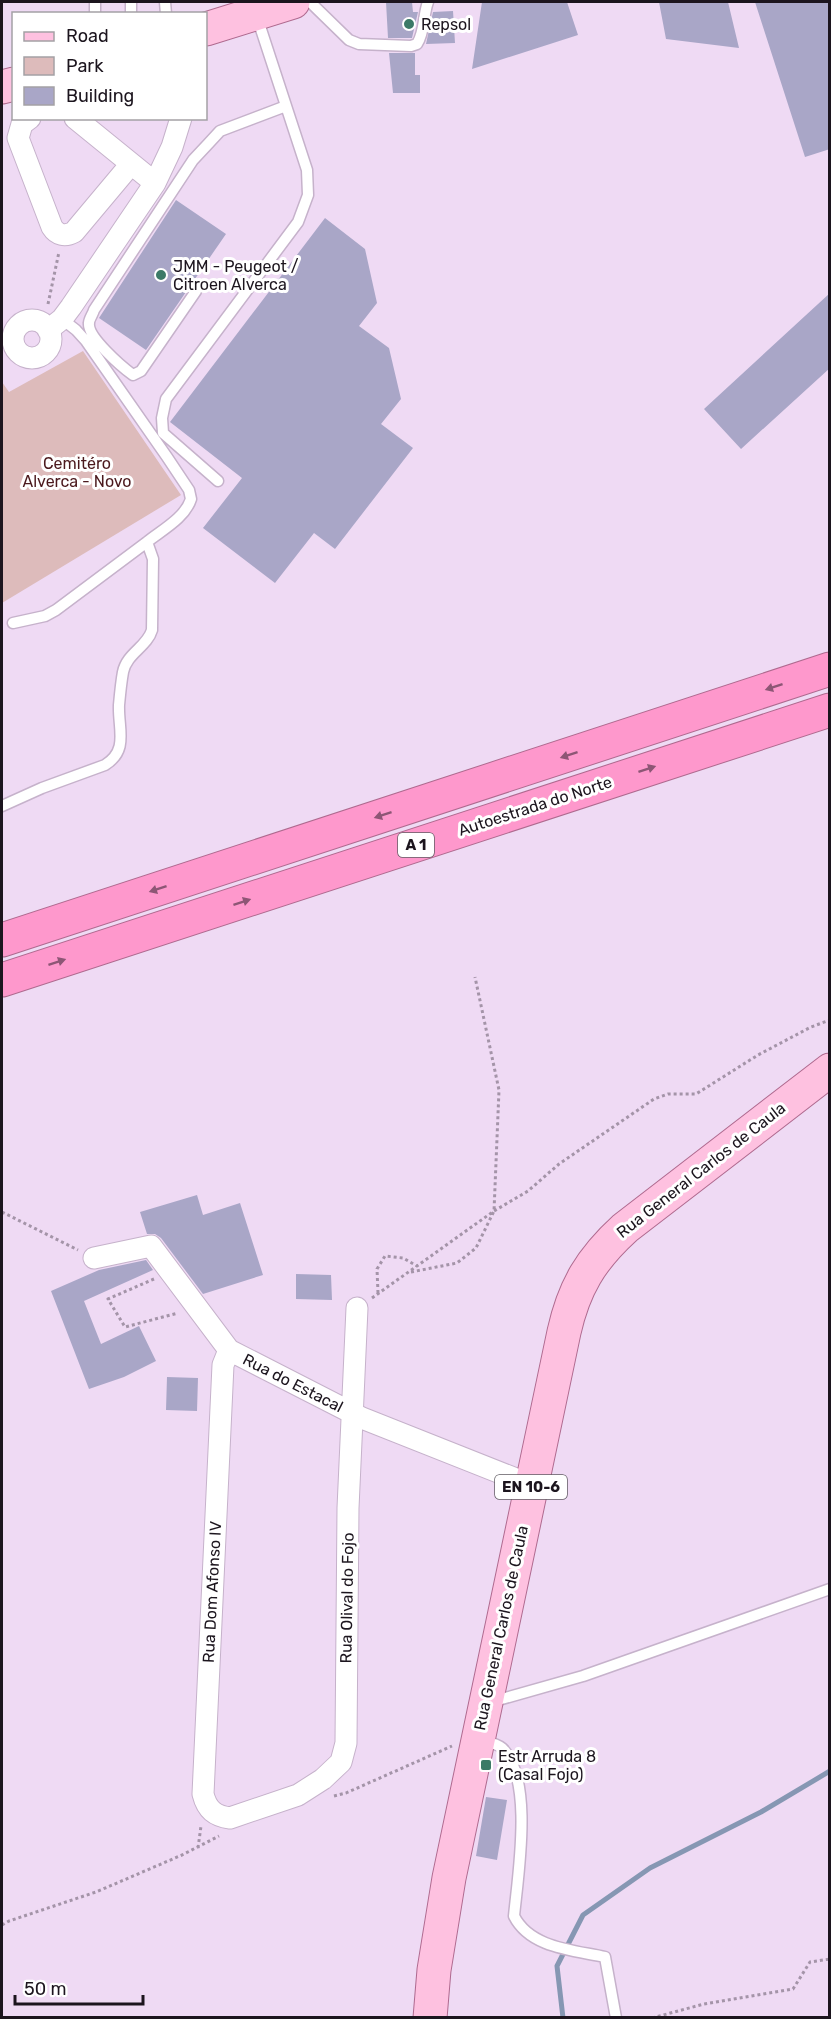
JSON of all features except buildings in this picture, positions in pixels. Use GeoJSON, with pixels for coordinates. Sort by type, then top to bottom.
{"type":"FeatureCollection","features":[{"type":"Feature","properties":{"kind":"highway","name":"A 1"},"geometry":{"type":"LineString","coordinates":[[2,940],[830,669]]}},
{"type":"Feature","properties":{"kind":"highway","name":"Autoestrada do Norte"},"geometry":{"type":"LineString","coordinates":[[2,980],[830,710]]}},
{"type":"Feature","properties":{"kind":"main road"},"geometry":{"type":"LineString","coordinates":[[207,30],[293,2]]}},
{"type":"Feature","properties":{"kind":"main road","name":"Rua General Carlos de Caula"},"geometry":{"type":"LineString","coordinates":[[430,2018],[434,1970],[447,1889],[477,1739],[568,1314],[576,1292],[590,1265],[625,1227],[830,1070]]}},
{"type":"Feature","properties":{"kind":"street"},"geometry":{"type":"LineString","coordinates":[[27,120],[22,124],[18,138],[52,227],[54,231],[63,235],[74,232],[131,164]]}},
{"type":"Feature","properties":{"kind":"street"},"geometry":{"type":"LineString","coordinates":[[77,120],[155,183]]}},
{"type":"Feature","properties":{"kind":"street"},"geometry":{"type":"LineString","coordinates":[[55,324],[155,183],[172,147],[180,120]]}},
{"type":"Feature","properties":{"kind":"street","name":"Rua do Estacal"},"geometry":{"type":"LineString","coordinates":[[94,1258],[151,1246],[229,1350],[352,1413],[531,1485]]}},
{"type":"Feature","properties":{"kind":"street","name":"Rua Olival do Fojo"},"geometry":{"type":"LineString","coordinates":[[230,1818],[298,1795],[323,1779],[341,1762],[346,1743],[348,1508],[357,1308]]}},
{"type":"Feature","properties":{"kind":"street","name":"Rua Dom Afonso IV"},"geometry":{"type":"LineString","coordinates":[[229,1350],[223,1376],[203,1794],[210,1811],[230,1818]]}},
{"type":"Feature","properties":{"kind":"lane"},"geometry":{"type":"LineString","coordinates":[[310,2],[349,40],[359,44],[411,46],[417,44],[421,37],[428,2]]}},
{"type":"Feature","properties":{"kind":"lane"},"geometry":{"type":"LineString","coordinates":[[218,481],[163,433],[162,418],[166,399],[298,222],[308,195],[307,170],[256,14]]}},
{"type":"Feature","properties":{"kind":"lane"},"geometry":{"type":"LineString","coordinates":[[196,291],[141,371],[133,375],[123,368],[90,333],[88,322],[94,310],[193,160],[220,132],[286,106]]}},
{"type":"Feature","properties":{"kind":"lane"},"geometry":{"type":"LineString","coordinates":[[13,623],[45,616],[56,610],[147,542],[187,509],[191,499],[191,495],[172,465],[86,341],[76,330],[55,324]]}},
{"type":"Feature","properties":{"kind":"lane"},"geometry":{"type":"LineString","coordinates":[[2,806],[42,788],[105,765],[118,754],[121,739],[119,706],[125,663],[146,642],[152,630],[153,559],[147,542]]}},
{"type":"Feature","properties":{"kind":"lane"},"geometry":{"type":"LineString","coordinates":[[485,1703],[583,1676],[830,1589]]}},
{"type":"Feature","properties":{"kind":"lane"},"geometry":{"type":"LineString","coordinates":[[477,1739],[501,1747],[513,1767],[521,1805],[522,1825],[514,1916],[527,1933],[550,1945],[605,1957],[616,2018]]}},
{"type":"Feature","properties":{"kind":"path"},"geometry":{"type":"LineString","coordinates":[[55,324],[48,305],[63,235]]}},
{"type":"Feature","properties":{"kind":"path"},"geometry":{"type":"LineString","coordinates":[[408,1272],[457,1263],[476,1248],[495,1211],[499,1090],[475,977]]}},
{"type":"Feature","properties":{"kind":"path"},"geometry":{"type":"LineString","coordinates":[[357,1308],[495,1211],[528,1191],[559,1164],[617,1127],[654,1099],[668,1094],[696,1094],[768,1050],[811,1027],[830,1020]]}},
{"type":"Feature","properties":{"kind":"path"},"geometry":{"type":"LineString","coordinates":[[2,1212],[94,1258]]}},
{"type":"Feature","properties":{"kind":"path"},"geometry":{"type":"LineString","coordinates":[[378,1293],[378,1269],[385,1256],[403,1258],[417,1266]]}},
{"type":"Feature","properties":{"kind":"path"},"geometry":{"type":"LineString","coordinates":[[170,1272],[108,1299],[125,1327],[197,1308]]}},
{"type":"Feature","properties":{"kind":"path"},"geometry":{"type":"LineString","coordinates":[[298,1795],[311,1802],[346,1792],[449,1747],[477,1739]]}},
{"type":"Feature","properties":{"kind":"path"},"geometry":{"type":"LineString","coordinates":[[2,1925],[96,1893],[190,1851],[227,1831],[230,1818]]}},
{"type":"Feature","properties":{"kind":"path"},"geometry":{"type":"LineString","coordinates":[[652,2018],[704,2004],[794,1989],[810,1962],[830,1959]]}},
{"type":"Feature","properties":{"kind":"green space","name":"Cemitéro Alverca - Novo"},"geometry":{"type":"Polygon","coordinates":[[[83,351],[181,495],[2,603],[2,382],[9,392],[83,351]]]}},
{"type":"Feature","properties":{"kind":"waterway"},"geometry":{"type":"LineString","coordinates":[[563,2018],[557,1966],[583,1915],[650,1868],[761,1812],[830,1771]]}},
{"type":"Feature","properties":{"kind":"place","name":"Repsol"},"geometry":{"type":"Point","coordinates":[409,24]}},
{"type":"Feature","properties":{"kind":"place","name":"JMM - Peugeot / Citroen Alverca"},"geometry":{"type":"Point","coordinates":[161,275]}},
{"type":"Feature","properties":{"kind":"place","name":"Estr Arruda 8 (Casal Fojo)"},"geometry":{"type":"Point","coordinates":[486,1765]}}]}
